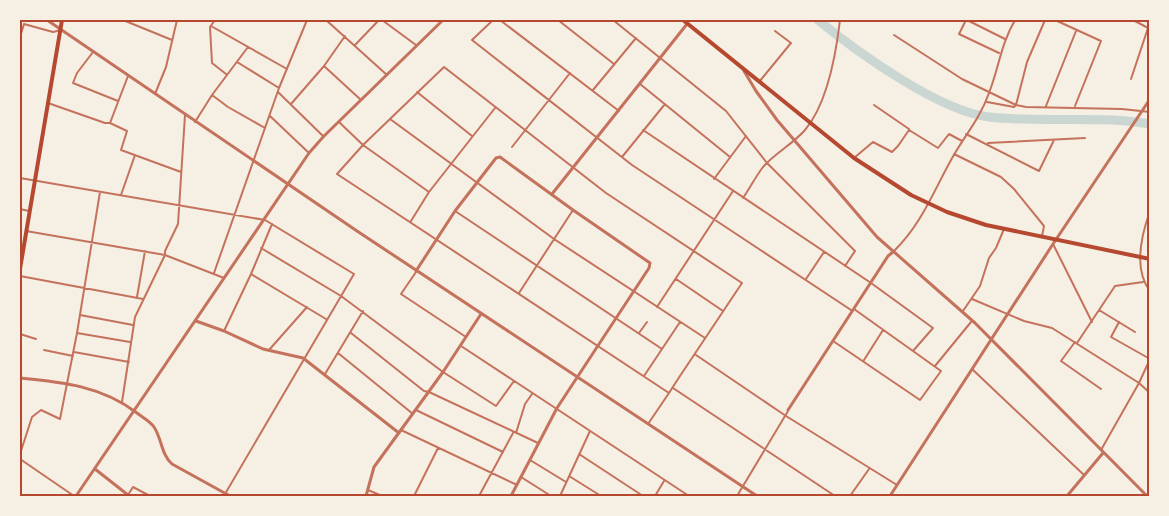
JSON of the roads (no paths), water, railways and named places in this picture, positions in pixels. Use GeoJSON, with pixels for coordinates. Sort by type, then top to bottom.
{"type":"FeatureCollection","features":[{"type":"Feature","properties":{"kind":"main road"},"geometry":{"type":"LineString","coordinates":[[20,269],[62,20]]}},
{"type":"Feature","properties":{"kind":"main road"},"geometry":{"type":"LineString","coordinates":[[683,20],[690,22],[744,71],[854,158],[886,180],[929,204],[964,219],[1042,236],[1054,242],[1149,259]]}},
{"type":"Feature","properties":{"kind":"street"},"geometry":{"type":"LineString","coordinates":[[47,20],[416,271],[757,496]]}},
{"type":"Feature","properties":{"kind":"street"},"geometry":{"type":"LineString","coordinates":[[123,20],[172,40]]}},
{"type":"Feature","properties":{"kind":"street"},"geometry":{"type":"LineString","coordinates":[[136,25],[138,20]]}},
{"type":"Feature","properties":{"kind":"street"},"geometry":{"type":"LineString","coordinates":[[155,94],[166,67],[177,20]]}},
{"type":"Feature","properties":{"kind":"street"},"geometry":{"type":"LineString","coordinates":[[215,20],[211,26],[212,63],[227,75]]}},
{"type":"Feature","properties":{"kind":"street"},"geometry":{"type":"LineString","coordinates":[[214,273],[279,90],[307,20]]}},
{"type":"Feature","properties":{"kind":"street"},"geometry":{"type":"LineString","coordinates":[[326,20],[387,75]]}},
{"type":"Feature","properties":{"kind":"street"},"geometry":{"type":"LineString","coordinates":[[355,45],[381,20],[416,46]]}},
{"type":"Feature","properties":{"kind":"street"},"geometry":{"type":"LineString","coordinates":[[20,459],[75,496],[135,412],[309,153],[443,20]]}},
{"type":"Feature","properties":{"kind":"street"},"geometry":{"type":"LineString","coordinates":[[493,20],[472,40],[622,158],[884,330],[941,371],[920,400],[833,341]]}},
{"type":"Feature","properties":{"kind":"street"},"geometry":{"type":"LineString","coordinates":[[500,20],[619,111]]}},
{"type":"Feature","properties":{"kind":"street"},"geometry":{"type":"LineString","coordinates":[[558,20],[614,64]]}},
{"type":"Feature","properties":{"kind":"street"},"geometry":{"type":"LineString","coordinates":[[613,20],[726,111],[767,163],[855,251],[845,266]]}},
{"type":"Feature","properties":{"kind":"street"},"geometry":{"type":"LineString","coordinates":[[743,198],[767,163],[811,122],[823,94],[837,45],[840,20]]}},
{"type":"Feature","properties":{"kind":"street"},"geometry":{"type":"LineString","coordinates":[[1000,54],[959,34],[966,20],[1005,39]]}},
{"type":"Feature","properties":{"kind":"street"},"geometry":{"type":"LineString","coordinates":[[737,496],[788,410],[853,310],[929,204],[954,154],[986,102],[1005,39],[1015,20]]}},
{"type":"Feature","properties":{"kind":"street"},"geometry":{"type":"LineString","coordinates":[[1016,105],[1027,62],[1045,20]]}},
{"type":"Feature","properties":{"kind":"street"},"geometry":{"type":"LineString","coordinates":[[1055,20],[1101,40],[1075,106]]}},
{"type":"Feature","properties":{"kind":"street"},"geometry":{"type":"LineString","coordinates":[[1131,79],[1149,29],[1133,20]]}},
{"type":"Feature","properties":{"kind":"street"},"geometry":{"type":"LineString","coordinates":[[552,194],[690,22]]}},
{"type":"Feature","properties":{"kind":"street"},"geometry":{"type":"LineString","coordinates":[[20,37],[24,24],[53,32],[61,29]]}},
{"type":"Feature","properties":{"kind":"street"},"geometry":{"type":"LineString","coordinates":[[211,26],[287,69]]}},
{"type":"Feature","properties":{"kind":"street"},"geometry":{"type":"LineString","coordinates":[[759,82],[791,43],[776,31]]}},
{"type":"Feature","properties":{"kind":"street"},"geometry":{"type":"LineString","coordinates":[[1046,106],[1076,31]]}},
{"type":"Feature","properties":{"kind":"street"},"geometry":{"type":"LineString","coordinates":[[894,34],[939,66],[1016,105]]}},
{"type":"Feature","properties":{"kind":"street"},"geometry":{"type":"LineString","coordinates":[[291,104],[324,66],[345,36]]}},
{"type":"Feature","properties":{"kind":"street"},"geometry":{"type":"LineString","coordinates":[[593,90],[636,38]]}},
{"type":"Feature","properties":{"kind":"street"},"geometry":{"type":"LineString","coordinates":[[195,122],[248,47]]}},
{"type":"Feature","properties":{"kind":"street"},"geometry":{"type":"LineString","coordinates":[[93,52],[77,73],[73,83],[118,101]]}},
{"type":"Feature","properties":{"kind":"street"},"geometry":{"type":"LineString","coordinates":[[237,62],[279,90],[324,136]]}},
{"type":"Feature","properties":{"kind":"street"},"geometry":{"type":"LineString","coordinates":[[324,66],[361,100]]}},
{"type":"Feature","properties":{"kind":"street"},"geometry":{"type":"LineString","coordinates":[[648,424],[673,388],[742,283],[572,168],[444,67],[363,145],[338,174],[669,393]]}},
{"type":"Feature","properties":{"kind":"street"},"geometry":{"type":"LineString","coordinates":[[744,71],[756,91],[794,140],[877,237],[963,311],[1147,496]]}},
{"type":"Feature","properties":{"kind":"street"},"geometry":{"type":"LineString","coordinates":[[512,147],[570,73]]}},
{"type":"Feature","properties":{"kind":"street"},"geometry":{"type":"LineString","coordinates":[[110,123],[128,76]]}},
{"type":"Feature","properties":{"kind":"street"},"geometry":{"type":"LineString","coordinates":[[640,84],[730,157]]}},
{"type":"Feature","properties":{"kind":"street"},"geometry":{"type":"LineString","coordinates":[[417,92],[472,136]]}},
{"type":"Feature","properties":{"kind":"street"},"geometry":{"type":"LineString","coordinates":[[212,95],[228,107],[266,128]]}},
{"type":"Feature","properties":{"kind":"street"},"geometry":{"type":"LineString","coordinates":[[890,496],[990,339],[1149,99]]}},
{"type":"Feature","properties":{"kind":"street"},"geometry":{"type":"LineString","coordinates":[[986,102],[1014,107],[1016,105],[1075,106],[1149,112]]}},
{"type":"Feature","properties":{"kind":"street"},"geometry":{"type":"LineString","coordinates":[[48,103],[110,123],[127,131],[121,150],[181,172]]}},
{"type":"Feature","properties":{"kind":"street"},"geometry":{"type":"LineString","coordinates":[[622,158],[665,104]]}},
{"type":"Feature","properties":{"kind":"street"},"geometry":{"type":"LineString","coordinates":[[874,105],[938,148],[950,134],[962,141]]}},
{"type":"Feature","properties":{"kind":"street"},"geometry":{"type":"LineString","coordinates":[[411,222],[451,162],[495,108]]}},
{"type":"Feature","properties":{"kind":"street"},"geometry":{"type":"LineString","coordinates":[[122,402],[133,325],[143,298],[178,224],[185,115]]}},
{"type":"Feature","properties":{"kind":"street"},"geometry":{"type":"LineString","coordinates":[[270,116],[309,153]]}},
{"type":"Feature","properties":{"kind":"street"},"geometry":{"type":"LineString","coordinates":[[390,119],[554,239],[705,338]]}},
{"type":"Feature","properties":{"kind":"street"},"geometry":{"type":"LineString","coordinates":[[338,122],[363,145],[429,192]]}},
{"type":"Feature","properties":{"kind":"street"},"geometry":{"type":"LineString","coordinates":[[643,130],[871,283],[933,328],[914,351]]}},
{"type":"Feature","properties":{"kind":"street"},"geometry":{"type":"LineString","coordinates":[[854,158],[873,142],[892,152],[909,130]]}},
{"type":"Feature","properties":{"kind":"street"},"geometry":{"type":"LineString","coordinates":[[966,134],[1039,171],[1054,140]]}},
{"type":"Feature","properties":{"kind":"street"},"geometry":{"type":"LineString","coordinates":[[714,179],[746,136]]}},
{"type":"Feature","properties":{"kind":"street"},"geometry":{"type":"LineString","coordinates":[[986,143],[1085,138]]}},
{"type":"Feature","properties":{"kind":"street"},"geometry":{"type":"LineString","coordinates":[[954,154],[1001,177],[1014,189],[1044,226],[1042,236]]}},
{"type":"Feature","properties":{"kind":"street"},"geometry":{"type":"LineString","coordinates":[[121,195],[135,155]]}},
{"type":"Feature","properties":{"kind":"street"},"geometry":{"type":"LineString","coordinates":[[466,337],[401,294],[455,211],[496,158],[500,157],[650,263],[634,292],[557,408],[511,496]]}},
{"type":"Feature","properties":{"kind":"street"},"geometry":{"type":"LineString","coordinates":[[20,178],[265,220],[354,274],[225,494]]}},
{"type":"Feature","properties":{"kind":"street"},"geometry":{"type":"LineString","coordinates":[[657,307],[733,191]]}},
{"type":"Feature","properties":{"kind":"street"},"geometry":{"type":"LineString","coordinates":[[20,454],[32,417],[41,410],[60,419],[74,351],[100,192]]}},
{"type":"Feature","properties":{"kind":"street"},"geometry":{"type":"LineString","coordinates":[[20,209],[29,212]]}},
{"type":"Feature","properties":{"kind":"street"},"geometry":{"type":"LineString","coordinates":[[519,293],[573,210]]}},
{"type":"Feature","properties":{"kind":"street"},"geometry":{"type":"LineString","coordinates":[[455,211],[662,349]]}},
{"type":"Feature","properties":{"kind":"street"},"geometry":{"type":"LineString","coordinates":[[1149,211],[1139,256],[1143,282],[1149,291]]}},
{"type":"Feature","properties":{"kind":"street"},"geometry":{"type":"LineString","coordinates":[[224,331],[272,224]]}},
{"type":"Feature","properties":{"kind":"street"},"geometry":{"type":"LineString","coordinates":[[963,311],[980,286],[989,258],[1004,229]]}},
{"type":"Feature","properties":{"kind":"street"},"geometry":{"type":"LineString","coordinates":[[26,231],[165,255],[226,278]]}},
{"type":"Feature","properties":{"kind":"street"},"geometry":{"type":"LineString","coordinates":[[1054,242],[1092,322]]}},
{"type":"Feature","properties":{"kind":"street"},"geometry":{"type":"LineString","coordinates":[[261,248],[341,296],[443,372],[496,406],[514,381]]}},
{"type":"Feature","properties":{"kind":"street"},"geometry":{"type":"LineString","coordinates":[[137,297],[145,251]]}},
{"type":"Feature","properties":{"kind":"street"},"geometry":{"type":"LineString","coordinates":[[805,280],[824,252]]}},
{"type":"Feature","properties":{"kind":"street"},"geometry":{"type":"LineString","coordinates":[[251,274],[327,320]]}},
{"type":"Feature","properties":{"kind":"street"},"geometry":{"type":"LineString","coordinates":[[20,276],[143,298]]}},
{"type":"Feature","properties":{"kind":"street"},"geometry":{"type":"LineString","coordinates":[[676,279],[723,311]]}},
{"type":"Feature","properties":{"kind":"street"},"geometry":{"type":"LineString","coordinates":[[1101,389],[1061,361],[1092,322],[1115,286],[1143,282]]}},
{"type":"Feature","properties":{"kind":"street"},"geometry":{"type":"LineString","coordinates":[[972,299],[1024,321],[1052,328],[1139,383],[1149,393]]}},
{"type":"Feature","properties":{"kind":"street"},"geometry":{"type":"LineString","coordinates":[[268,351],[307,307]]}},
{"type":"Feature","properties":{"kind":"street"},"geometry":{"type":"LineString","coordinates":[[1099,310],[1136,332]]}},
{"type":"Feature","properties":{"kind":"street"},"geometry":{"type":"LineString","coordinates":[[325,374],[363,311]]}},
{"type":"Feature","properties":{"kind":"street"},"geometry":{"type":"LineString","coordinates":[[366,496],[374,467],[443,372],[481,314]]}},
{"type":"Feature","properties":{"kind":"street"},"geometry":{"type":"LineString","coordinates":[[80,315],[133,325]]}},
{"type":"Feature","properties":{"kind":"street"},"geometry":{"type":"LineString","coordinates":[[196,321],[268,351],[303,358],[400,431],[517,485]]}},
{"type":"Feature","properties":{"kind":"street"},"geometry":{"type":"LineString","coordinates":[[935,366],[972,321]]}},
{"type":"Feature","properties":{"kind":"street"},"geometry":{"type":"LineString","coordinates":[[639,333],[647,322]]}},
{"type":"Feature","properties":{"kind":"street"},"geometry":{"type":"LineString","coordinates":[[644,376],[680,322]]}},
{"type":"Feature","properties":{"kind":"street"},"geometry":{"type":"LineString","coordinates":[[1067,496],[1102,452],[1139,383],[1149,359],[1110,337],[1119,322]]}},
{"type":"Feature","properties":{"kind":"street"},"geometry":{"type":"LineString","coordinates":[[863,361],[884,330]]}},
{"type":"Feature","properties":{"kind":"street"},"geometry":{"type":"LineString","coordinates":[[77,333],[130,342]]}},
{"type":"Feature","properties":{"kind":"street"},"geometry":{"type":"LineString","coordinates":[[351,333],[424,392],[429,392],[538,443]]}},
{"type":"Feature","properties":{"kind":"street"},"geometry":{"type":"LineString","coordinates":[[20,334],[36,339]]}},
{"type":"Feature","properties":{"kind":"street"},"geometry":{"type":"LineString","coordinates":[[461,345],[689,496]]}},
{"type":"Feature","properties":{"kind":"street"},"geometry":{"type":"LineString","coordinates":[[44,350],[72,356]]}},
{"type":"Feature","properties":{"kind":"street"},"geometry":{"type":"LineString","coordinates":[[74,351],[129,362]]}},
{"type":"Feature","properties":{"kind":"street"},"geometry":{"type":"LineString","coordinates":[[338,353],[414,412],[503,452]]}},
{"type":"Feature","properties":{"kind":"street"},"geometry":{"type":"LineString","coordinates":[[695,354],[786,416],[897,485]]}},
{"type":"Feature","properties":{"kind":"street"},"geometry":{"type":"LineString","coordinates":[[972,369],[1084,475]]}},
{"type":"Feature","properties":{"kind":"street"},"geometry":{"type":"LineString","coordinates":[[20,378],[68,384],[110,395],[156,429],[164,454],[172,464],[230,496]]}},
{"type":"Feature","properties":{"kind":"street"},"geometry":{"type":"LineString","coordinates":[[673,388],[835,496]]}},
{"type":"Feature","properties":{"kind":"street"},"geometry":{"type":"LineString","coordinates":[[479,496],[515,432],[525,404],[532,393]]}},
{"type":"Feature","properties":{"kind":"street"},"geometry":{"type":"LineString","coordinates":[[560,496],[590,431]]}},
{"type":"Feature","properties":{"kind":"street"},"geometry":{"type":"LineString","coordinates":[[414,496],[438,448]]}},
{"type":"Feature","properties":{"kind":"street"},"geometry":{"type":"LineString","coordinates":[[579,454],[644,496]]}},
{"type":"Feature","properties":{"kind":"street"},"geometry":{"type":"LineString","coordinates":[[530,460],[566,482]]}},
{"type":"Feature","properties":{"kind":"street"},"geometry":{"type":"LineString","coordinates":[[850,496],[870,468]]}},
{"type":"Feature","properties":{"kind":"street"},"geometry":{"type":"LineString","coordinates":[[95,469],[127,496],[133,487],[150,496]]}},
{"type":"Feature","properties":{"kind":"street"},"geometry":{"type":"LineString","coordinates":[[569,476],[601,496]]}},
{"type":"Feature","properties":{"kind":"street"},"geometry":{"type":"LineString","coordinates":[[521,477],[550,496]]}},
{"type":"Feature","properties":{"kind":"street"},"geometry":{"type":"LineString","coordinates":[[655,496],[665,480]]}},
{"type":"Feature","properties":{"kind":"street"},"geometry":{"type":"LineString","coordinates":[[368,490],[382,496]]}},
{"type":"Feature","properties":{"kind":"waterway"},"geometry":{"type":"LineString","coordinates":[[818,20],[854,48],[899,78],[947,104],[969,112],[1009,119],[1110,120],[1150,124]]}}]}
